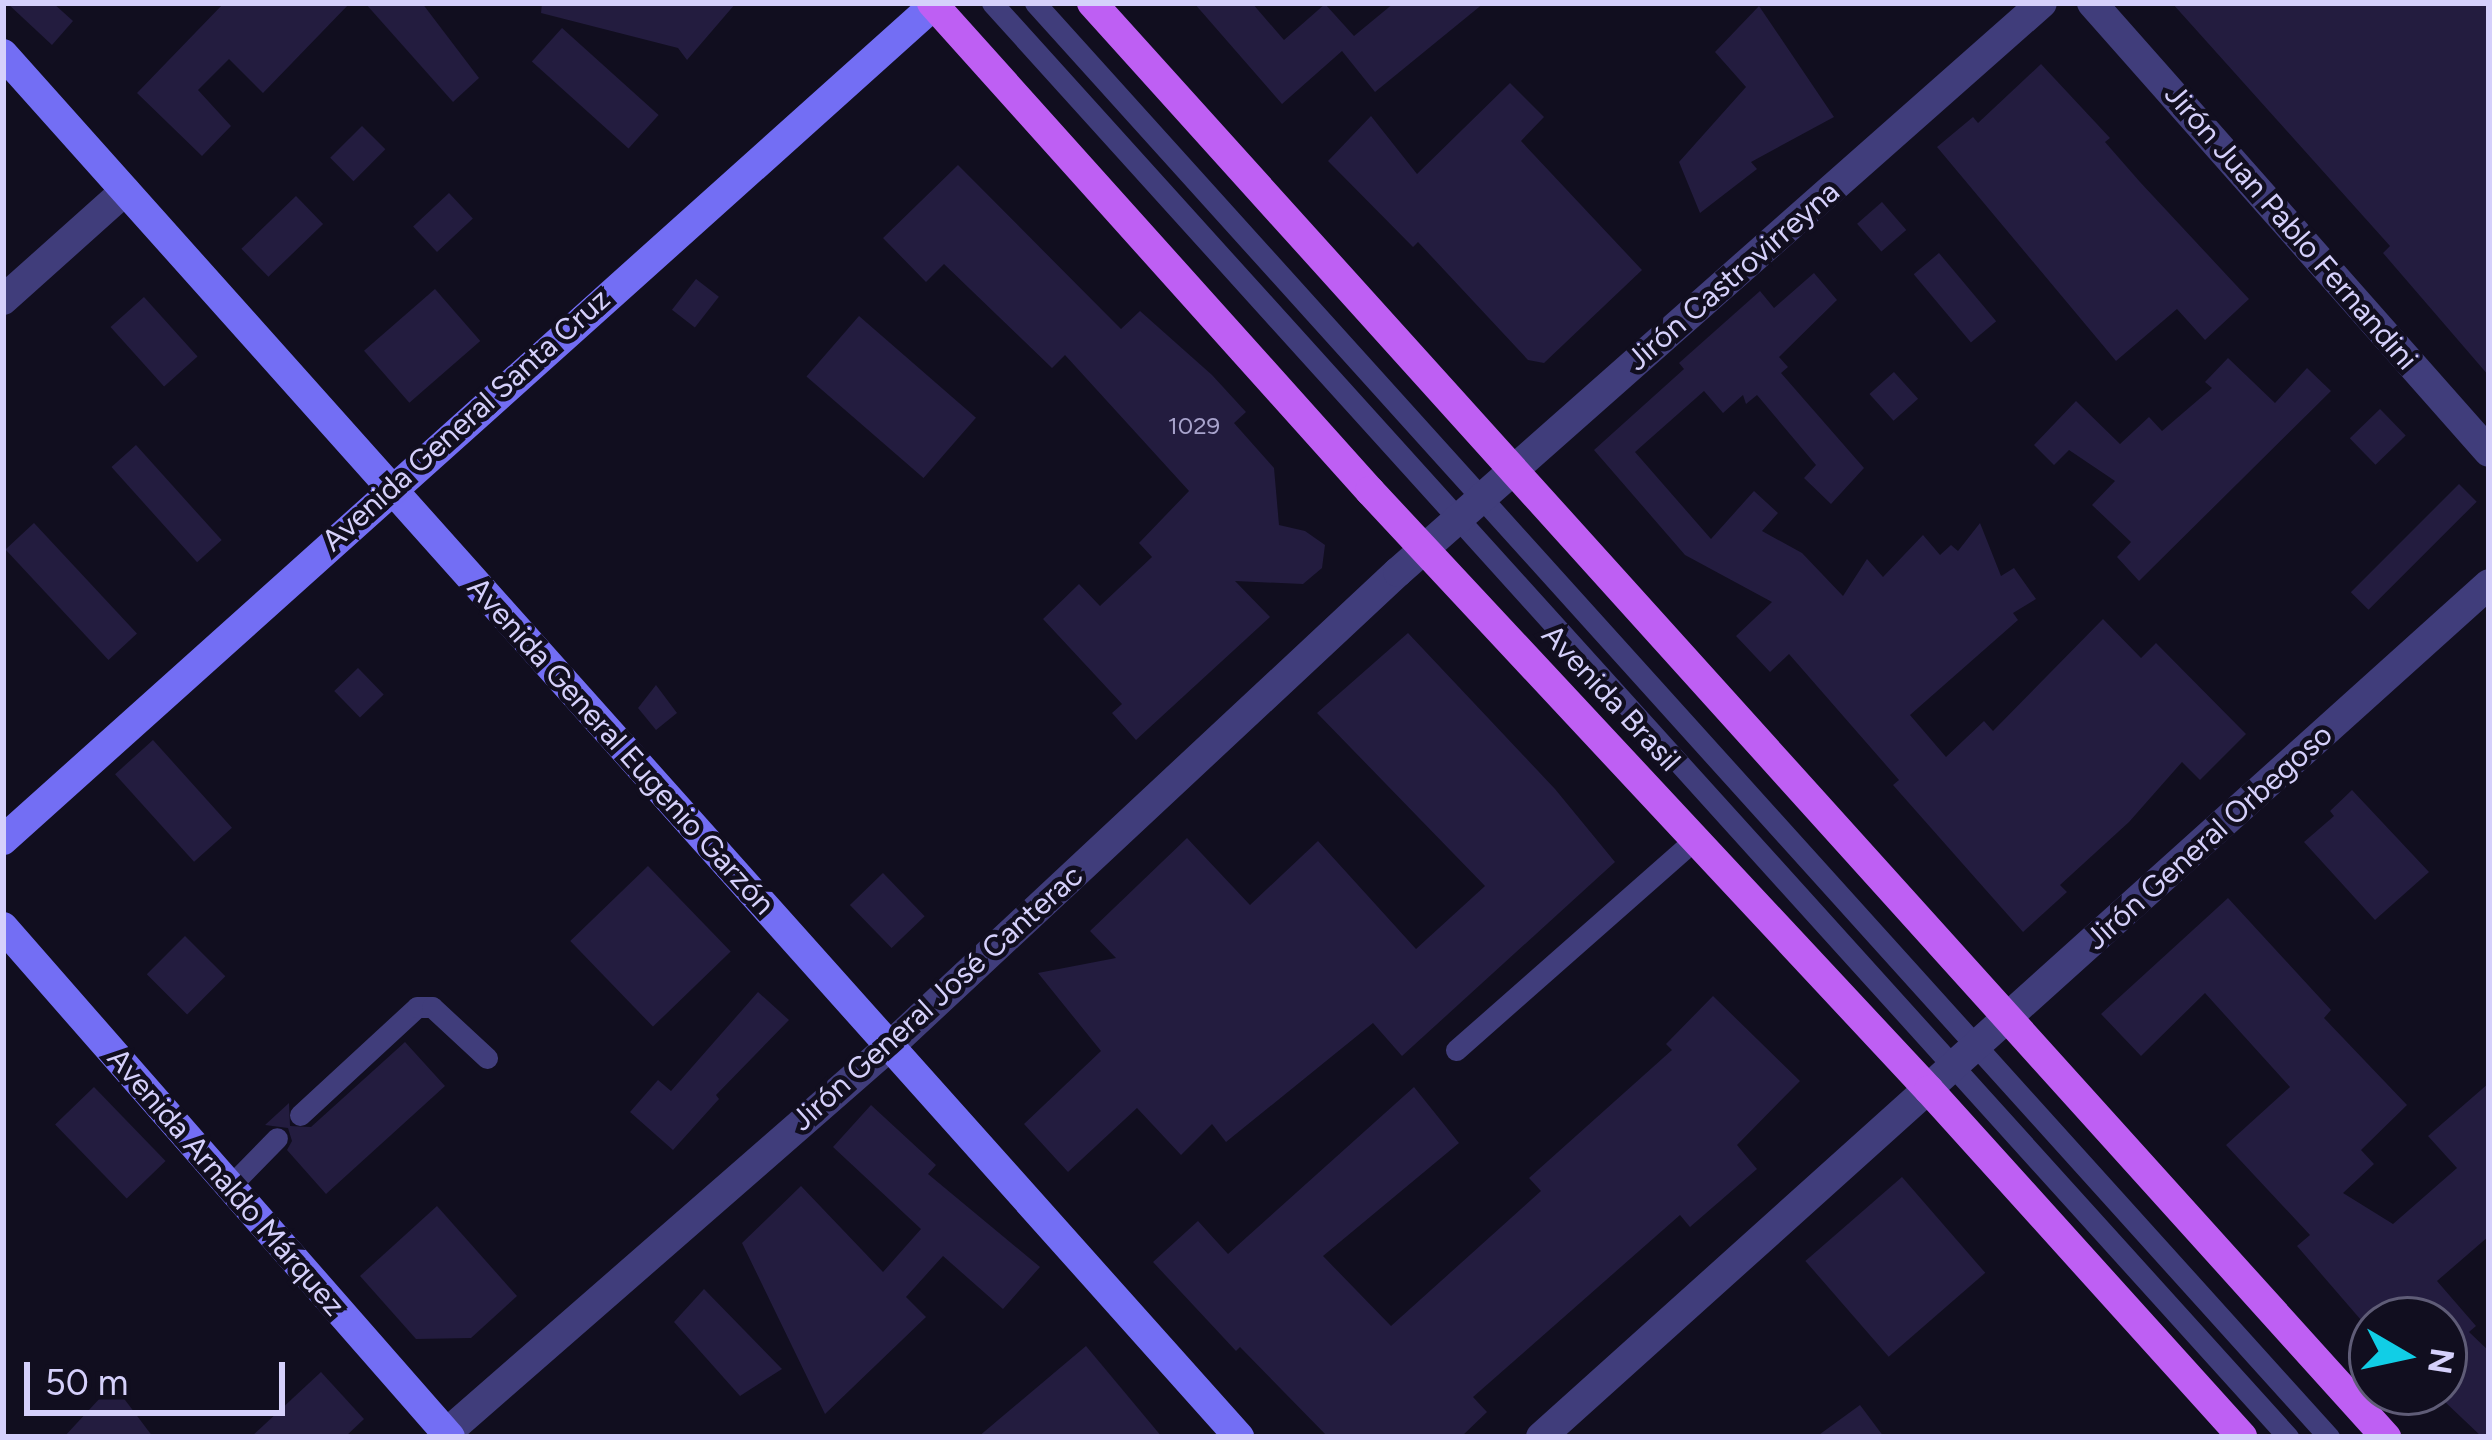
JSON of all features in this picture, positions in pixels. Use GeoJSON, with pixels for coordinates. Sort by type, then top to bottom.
{"type":"FeatureCollection","features":[{"type":"Feature","properties":{"kind":"main road"},"geometry":{"type":"LineString","coordinates":[[1092,3],[2386,1437]]}},
{"type":"Feature","properties":{"kind":"main road","name":"Avenida Brasil"},"geometry":{"type":"LineString","coordinates":[[933,4],[1424,550],[1929,1090],[2242,1437]]}},
{"type":"Feature","properties":{"kind":"street","name":"Jirón Castrovirreyna"},"geometry":{"type":"LineString","coordinates":[[1424,550],[2042,3]]}},
{"type":"Feature","properties":{"kind":"street","name":"Jirón Juan Pablo Fernandini"},"geometry":{"type":"LineString","coordinates":[[2092,3],[2489,452]]}},
{"type":"Feature","properties":{"kind":"street","name":"Avenida General Santa Cruz"},"geometry":{"type":"LineString","coordinates":[[3,840],[933,4]]}},
{"type":"Feature","properties":{"kind":"street","name":"Avenida General Eugenio Garzón"},"geometry":{"type":"LineString","coordinates":[[3,54],[1239,1437]]}},
{"type":"Feature","properties":{"kind":"street"},"geometry":{"type":"LineString","coordinates":[[3,300],[125,191]]}},
{"type":"Feature","properties":{"kind":"street","name":"Jirón General José Canterac"},"geometry":{"type":"LineString","coordinates":[[446,1436],[890,1046],[1424,550]]}},
{"type":"Feature","properties":{"kind":"street","name":"Jirón General Orbegoso"},"geometry":{"type":"LineString","coordinates":[[1541,1437],[2489,584]]}},
{"type":"Feature","properties":{"kind":"street","name":"Avenida Arnaldo Márquez"},"geometry":{"type":"LineString","coordinates":[[3,927],[446,1436]]}},
{"type":"Feature","properties":{"kind":"lane","name":"Avenida Brasil"},"geometry":{"type":"LineString","coordinates":[[992,3],[1976,1046],[2329,1437]]}},
{"type":"Feature","properties":{"kind":"lane","name":"Avenida Brasil"},"geometry":{"type":"LineString","coordinates":[[1035,3],[1953,1068],[2288,1437]]}},
{"type":"Feature","properties":{"kind":"lane"},"geometry":{"type":"LineString","coordinates":[[1456,1050],[1693,841]]}},
{"type":"Feature","properties":{"kind":"lane"},"geometry":{"type":"LineString","coordinates":[[300,1115],[417,1007],[432,1007],[487,1058]]}},
{"type":"Feature","properties":{"kind":"lane"},"geometry":{"type":"LineString","coordinates":[[230,1186],[277,1138]]}},
{"type":"Feature","properties":{"kind":"building"},"geometry":{"type":"Polygon","coordinates":[[[7,3],[53,3],[73,21],[52,45],[7,3]]]}},
{"type":"Feature","properties":{"kind":"building"},"geometry":{"type":"Polygon","coordinates":[[[224,3],[350,3],[263,93],[229,59],[198,90],[231,126],[202,156],[137,93],[224,3]]]}},
{"type":"Feature","properties":{"kind":"building"},"geometry":{"type":"Polygon","coordinates":[[[365,3],[422,3],[479,78],[453,102],[365,3]]]}},
{"type":"Feature","properties":{"kind":"building"},"geometry":{"type":"Polygon","coordinates":[[[542,3],[736,3],[687,60],[678,48],[541,13],[542,3]]]}},
{"type":"Feature","properties":{"kind":"building"},"geometry":{"type":"Polygon","coordinates":[[[1194,3],[1252,3],[1284,40],[1325,4],[1354,36],[1394,3],[1484,3],[1375,92],[1342,51],[1282,104],[1194,3]]]}},
{"type":"Feature","properties":{"kind":"building"},"geometry":{"type":"Polygon","coordinates":[[[2172,3],[2489,3],[2489,376],[2383,253],[2390,246],[2172,3]]]}},
{"type":"Feature","properties":{"kind":"building"},"geometry":{"type":"Polygon","coordinates":[[[1759,6],[1834,117],[1751,162],[1757,169],[1700,213],[1679,162],[1746,87],[1715,52],[1759,6]]]}},
{"type":"Feature","properties":{"kind":"building"},"geometry":{"type":"Polygon","coordinates":[[[562,28],[659,115],[628,148],[532,61],[562,28]]]}},
{"type":"Feature","properties":{"kind":"building"},"geometry":{"type":"Polygon","coordinates":[[[2041,64],[2110,138],[2105,142],[2140,182],[2249,299],[2205,340],[2177,309],[2116,361],[1937,147],[1973,117],[1978,123],[2041,64]]]}},
{"type":"Feature","properties":{"kind":"building"},"geometry":{"type":"Polygon","coordinates":[[[1510,83],[1544,117],[1521,141],[1642,270],[1544,363],[1528,360],[1418,242],[1413,247],[1328,161],[1371,116],[1417,174],[1510,83]]]}},
{"type":"Feature","properties":{"kind":"building"},"geometry":{"type":"Polygon","coordinates":[[[362,126],[385,149],[354,181],[330,158],[362,126]]]}},
{"type":"Feature","properties":{"kind":"building"},"geometry":{"type":"Polygon","coordinates":[[[958,165],[1121,329],[1140,311],[1212,375],[1246,412],[1234,423],[1274,468],[1279,525],[1305,531],[1325,545],[1322,568],[1303,584],[1235,581],[1270,617],[1136,740],[1112,713],[1122,704],[1043,619],[1079,584],[1100,606],[1152,557],[1139,543],[1189,491],[1065,355],[1052,368],[944,264],[926,282],[883,238],[958,165]]]}},
{"type":"Feature","properties":{"kind":"building"},"geometry":{"type":"Polygon","coordinates":[[[449,193],[473,219],[437,252],[413,226],[449,193]]]}},
{"type":"Feature","properties":{"kind":"building"},"geometry":{"type":"Polygon","coordinates":[[[296,196],[323,224],[268,277],[241,249],[296,196]]]}},
{"type":"Feature","properties":{"kind":"building"},"geometry":{"type":"Polygon","coordinates":[[[1882,202],[1906,230],[1881,252],[1857,224],[1882,202]]]}},
{"type":"Feature","properties":{"kind":"building"},"geometry":{"type":"Polygon","coordinates":[[[1939,253],[1996,321],[1971,342],[1914,274],[1939,253]]]}},
{"type":"Feature","properties":{"kind":"building"},"geometry":{"type":"Polygon","coordinates":[[[1814,273],[1837,300],[1779,357],[1788,367],[1781,373],[1864,468],[1831,504],[1804,478],[1816,465],[1757,395],[1746,404],[1743,395],[1723,413],[1704,391],[1635,452],[1711,539],[1754,491],[1778,513],[1762,531],[1802,553],[1843,596],[1867,559],[1883,577],[1923,535],[1940,555],[1951,545],[1958,551],[1980,523],[2001,576],[2014,568],[2036,599],[2013,613],[2018,620],[1910,715],[1946,757],[1984,721],[1993,731],[2103,619],[2141,658],[2156,643],[2246,734],[2200,780],[2182,762],[2129,822],[2060,885],[2067,892],[2023,932],[1893,785],[1899,780],[1789,654],[1770,672],[1736,636],[1772,602],[1685,555],[1594,450],[1684,369],[1679,363],[1760,291],[1774,308],[1814,273]]]}},
{"type":"Feature","properties":{"kind":"building"},"geometry":{"type":"Polygon","coordinates":[[[696,279],[719,297],[695,328],[672,310],[696,279]]]}},
{"type":"Feature","properties":{"kind":"building"},"geometry":{"type":"Polygon","coordinates":[[[435,289],[480,341],[409,403],[364,351],[435,289]]]}},
{"type":"Feature","properties":{"kind":"building"},"geometry":{"type":"Polygon","coordinates":[[[144,297],[198,356],[164,387],[111,327],[144,297]]]}},
{"type":"Feature","properties":{"kind":"building"},"geometry":{"type":"Polygon","coordinates":[[[859,316],[976,418],[923,478],[807,376],[859,316]]]}},
{"type":"Feature","properties":{"kind":"building"},"geometry":{"type":"Polygon","coordinates":[[[2228,358],[2275,403],[2307,368],[2331,391],[2139,581],[2117,557],[2131,542],[2092,505],[2115,481],[2069,450],[2054,465],[2034,445],[2076,401],[2120,444],[2149,417],[2162,431],[2212,388],[2205,382],[2228,358]]]}},
{"type":"Feature","properties":{"kind":"building"},"geometry":{"type":"Polygon","coordinates":[[[1894,372],[1918,399],[1894,421],[1869,394],[1894,372]]]}},
{"type":"Feature","properties":{"kind":"building"},"geometry":{"type":"Polygon","coordinates":[[[2380,409],[2406,436],[2375,465],[2350,438],[2380,409]]]}},
{"type":"Feature","properties":{"kind":"building"},"geometry":{"type":"Polygon","coordinates":[[[136,445],[222,540],[197,562],[111,467],[136,445]]]}},
{"type":"Feature","properties":{"kind":"building"},"geometry":{"type":"Polygon","coordinates":[[[2459,484],[2477,502],[2368,610],[2351,592],[2459,484]]]}},
{"type":"Feature","properties":{"kind":"building"},"geometry":{"type":"Polygon","coordinates":[[[34,523],[137,633],[108,660],[5,550],[34,523]]]}},
{"type":"Feature","properties":{"kind":"building"},"geometry":{"type":"Polygon","coordinates":[[[1408,633],[1555,789],[1615,862],[1402,1056],[1373,1023],[1226,1142],[1212,1124],[1181,1155],[1137,1108],[1068,1172],[1024,1124],[1101,1051],[1038,973],[1116,958],[1090,931],[1187,838],[1250,905],[1318,841],[1416,949],[1485,886],[1317,713],[1408,633]]]}},
{"type":"Feature","properties":{"kind":"building"},"geometry":{"type":"Polygon","coordinates":[[[358,668],[384,695],[360,718],[334,691],[358,668]]]}},
{"type":"Feature","properties":{"kind":"building"},"geometry":{"type":"Polygon","coordinates":[[[656,685],[677,713],[656,730],[638,708],[656,685]]]}},
{"type":"Feature","properties":{"kind":"building"},"geometry":{"type":"Polygon","coordinates":[[[153,740],[232,828],[194,862],[115,774],[153,740]]]}},
{"type":"Feature","properties":{"kind":"building"},"geometry":{"type":"Polygon","coordinates":[[[2352,790],[2429,872],[2375,920],[2304,842],[2334,816],[2330,811],[2352,790]]]}},
{"type":"Feature","properties":{"kind":"building"},"geometry":{"type":"Polygon","coordinates":[[[648,866],[731,952],[653,1027],[570,941],[648,866]]]}},
{"type":"Feature","properties":{"kind":"building"},"geometry":{"type":"Polygon","coordinates":[[[883,873],[925,916],[892,948],[850,905],[883,873]]]}},
{"type":"Feature","properties":{"kind":"building"},"geometry":{"type":"Polygon","coordinates":[[[2228,898],[2331,1010],[2324,1018],[2407,1105],[2361,1150],[2374,1164],[2343,1193],[2393,1224],[2457,1168],[2428,1136],[2489,1083],[2489,1236],[2437,1281],[2450,1296],[2348,1296],[2348,1305],[2297,1246],[2310,1235],[2226,1145],[2290,1087],[2205,993],[2141,1056],[2101,1014],[2228,898]]]}},
{"type":"Feature","properties":{"kind":"building"},"geometry":{"type":"Polygon","coordinates":[[[185,936],[225,976],[187,1014],[147,974],[185,936]]]}},
{"type":"Feature","properties":{"kind":"building"},"geometry":{"type":"Polygon","coordinates":[[[758,992],[789,1020],[716,1095],[719,1099],[673,1150],[630,1112],[658,1080],[671,1091],[758,992]]]}},
{"type":"Feature","properties":{"kind":"building"},"geometry":{"type":"Polygon","coordinates":[[[1713,996],[1800,1081],[1737,1145],[1757,1169],[1690,1227],[1680,1215],[1473,1397],[1487,1412],[1461,1437],[1328,1437],[1240,1347],[1236,1351],[1153,1262],[1198,1221],[1228,1254],[1414,1087],[1459,1143],[1323,1256],[1391,1326],[1541,1191],[1529,1178],[1672,1050],[1666,1044],[1713,996]]]}},
{"type":"Feature","properties":{"kind":"building"},"geometry":{"type":"Polygon","coordinates":[[[405,1042],[445,1086],[326,1194],[287,1150],[292,1141],[288,1128],[265,1125],[289,1103],[290,1126],[311,1127],[405,1042]]]}},
{"type":"Feature","properties":{"kind":"building"},"geometry":{"type":"Polygon","coordinates":[[[94,1087],[166,1161],[127,1199],[55,1125],[94,1087]]]}},
{"type":"Feature","properties":{"kind":"building"},"geometry":{"type":"Polygon","coordinates":[[[871,1105],[936,1165],[928,1174],[1040,1267],[1003,1309],[943,1256],[906,1297],[926,1317],[825,1414],[742,1243],[801,1186],[883,1272],[921,1229],[833,1147],[871,1105]]]}},
{"type":"Feature","properties":{"kind":"building"},"geometry":{"type":"Polygon","coordinates":[[[1902,1177],[1985,1273],[1889,1357],[1805,1261],[1902,1177]]]}},
{"type":"Feature","properties":{"kind":"building"},"geometry":{"type":"Polygon","coordinates":[[[437,1206],[517,1296],[471,1338],[416,1339],[360,1276],[437,1206]]]}},
{"type":"Feature","properties":{"kind":"building"},"geometry":{"type":"Polygon","coordinates":[[[704,1289],[782,1369],[740,1396],[674,1322],[704,1289]]]}},
{"type":"Feature","properties":{"kind":"building"},"geometry":{"type":"Polygon","coordinates":[[[2468,1317],[2476,1326],[2469,1332],[2489,1351],[2489,1437],[2482,1437],[2460,1416],[2468,1416],[2468,1317]]]}},
{"type":"Feature","properties":{"kind":"building"},"geometry":{"type":"Polygon","coordinates":[[[1086,1346],[1162,1437],[978,1437],[1086,1346]]]}},
{"type":"Feature","properties":{"kind":"building"},"geometry":{"type":"Polygon","coordinates":[[[321,1372],[364,1419],[345,1437],[251,1437],[321,1372]]]}},
{"type":"Feature","properties":{"kind":"building"},"geometry":{"type":"Polygon","coordinates":[[[113,1384],[153,1437],[64,1437],[113,1384]]]}},
{"type":"Feature","properties":{"kind":"building"},"geometry":{"type":"Polygon","coordinates":[[[1860,1405],[1884,1437],[1816,1437],[1860,1405]]]}}]}
